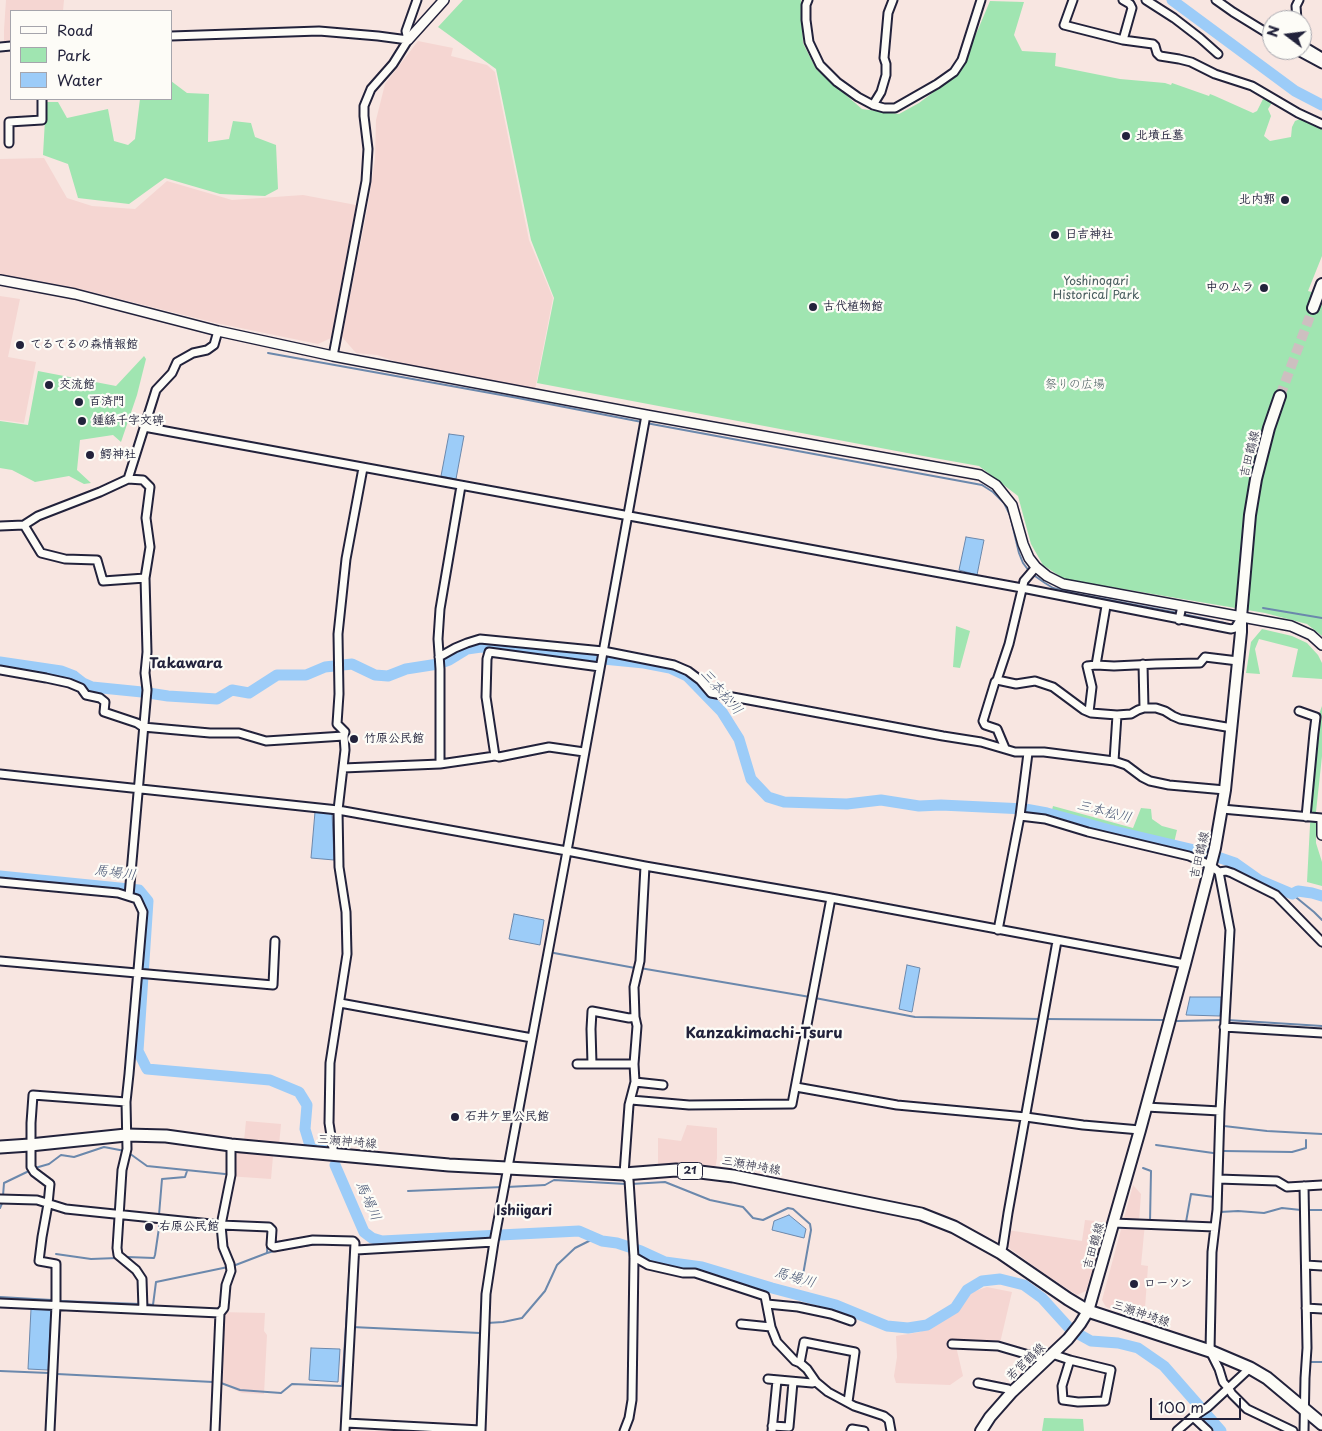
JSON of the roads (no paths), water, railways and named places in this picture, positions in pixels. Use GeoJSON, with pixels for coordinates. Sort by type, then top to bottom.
{"type":"FeatureCollection","features":[{"type":"Feature","properties":{"kind":"main road"},"geometry":{"type":"LineString","coordinates":[[1312,308],[1322,284]]}},
{"type":"Feature","properties":{"kind":"main road","name":"吉田鶴線"},"geometry":{"type":"LineString","coordinates":[[1088,1311],[1140,1130],[1215,848],[1225,790],[1232,728],[1250,515],[1256,479],[1269,428],[1280,396]]}},
{"type":"Feature","properties":{"kind":"main road","name":"三瀬神埼線"},"geometry":{"type":"LineString","coordinates":[[0,1147],[126,1135],[166,1136],[231,1145],[507,1174],[627,1181],[676,1170],[734,1176],[921,1214],[954,1227],[1001,1253],[1088,1311],[1210,1351],[1250,1368],[1267,1378],[1322,1424]]}},
{"type":"Feature","properties":{"kind":"main road","name":"若宮鶴線"},"geometry":{"type":"LineString","coordinates":[[981,1431],[1012,1392],[1068,1340],[1088,1311]]}},
{"type":"Feature","properties":{"kind":"street"},"geometry":{"type":"LineString","coordinates":[[408,40],[406,31],[417,0]]}},
{"type":"Feature","properties":{"kind":"street"},"geometry":{"type":"LineString","coordinates":[[333,356],[366,181],[368,149],[364,106],[371,89],[393,64],[408,40],[444,0]]}},
{"type":"Feature","properties":{"kind":"street"},"geometry":{"type":"LineString","coordinates":[[808,0],[806,20],[810,42],[820,65],[837,82],[873,105],[884,108],[895,108],[954,72],[965,54],[981,0]]}},
{"type":"Feature","properties":{"kind":"street"},"geometry":{"type":"LineString","coordinates":[[873,105],[881,92],[886,74],[884,58],[888,13],[893,0]]}},
{"type":"Feature","properties":{"kind":"street"},"geometry":{"type":"LineString","coordinates":[[1073,0],[1064,25],[1123,40],[1153,44],[1160,56],[1191,62],[1215,74],[1252,86],[1322,124]]}},
{"type":"Feature","properties":{"kind":"street"},"geometry":{"type":"LineString","coordinates":[[1123,0],[1130,4],[1132,8],[1123,40]]}},
{"type":"Feature","properties":{"kind":"street"},"geometry":{"type":"LineString","coordinates":[[1146,0],[1174,18],[1218,54]]}},
{"type":"Feature","properties":{"kind":"street"},"geometry":{"type":"LineString","coordinates":[[1216,0],[1262,29]]}},
{"type":"Feature","properties":{"kind":"street"},"geometry":{"type":"LineString","coordinates":[[172,36],[319,31],[386,36],[408,40]]}},
{"type":"Feature","properties":{"kind":"street"},"geometry":{"type":"LineString","coordinates":[[1088,41],[1090,32]]}},
{"type":"Feature","properties":{"kind":"street"},"geometry":{"type":"LineString","coordinates":[[9,144],[9,122],[42,120],[42,100]]}},
{"type":"Feature","properties":{"kind":"street"},"geometry":{"type":"LineString","coordinates":[[0,280],[75,294],[218,331],[333,356],[980,475],[996,485],[1012,505],[1029,558],[1047,576],[1062,584],[1291,626],[1311,634],[1322,645]]}},
{"type":"Feature","properties":{"kind":"street"},"geometry":{"type":"LineString","coordinates":[[128,479],[156,390],[172,373],[177,362],[193,353],[207,350],[214,345],[218,331]]}},
{"type":"Feature","properties":{"kind":"street"},"geometry":{"type":"LineString","coordinates":[[0,1199],[37,1200],[66,1209],[222,1225],[269,1227],[272,1230],[271,1245],[274,1247],[313,1240],[353,1241],[356,1250],[345,1427],[481,1431],[486,1294],[494,1242],[646,415]]}},
{"type":"Feature","properties":{"kind":"street"},"geometry":{"type":"LineString","coordinates":[[144,427],[1022,588],[1179,620],[1231,629],[1235,628],[1241,617]]}},
{"type":"Feature","properties":{"kind":"street"},"geometry":{"type":"LineString","coordinates":[[334,1155],[329,1123],[330,1071],[347,954],[346,912],[339,867],[338,810],[345,750],[345,732],[337,724],[339,694],[338,660],[340,614],[346,559],[363,468]]}},
{"type":"Feature","properties":{"kind":"street"},"geometry":{"type":"LineString","coordinates":[[0,526],[24,526],[38,516],[128,479],[143,480],[150,487],[146,518],[150,547],[145,578],[145,673],[147,690],[129,896]]}},
{"type":"Feature","properties":{"kind":"street"},"geometry":{"type":"LineString","coordinates":[[440,764],[440,669],[438,639],[440,609],[461,486]]}},
{"type":"Feature","properties":{"kind":"street"},"geometry":{"type":"LineString","coordinates":[[24,526],[41,553],[65,559],[96,560],[103,581],[145,578]]}},
{"type":"Feature","properties":{"kind":"street"},"geometry":{"type":"LineString","coordinates":[[1005,748],[997,729],[985,725],[983,721],[994,682],[997,680],[1009,644],[1024,581],[1036,567]]}},
{"type":"Feature","properties":{"kind":"street"},"geometry":{"type":"LineString","coordinates":[[1096,665],[1106,606]]}},
{"type":"Feature","properties":{"kind":"street"},"geometry":{"type":"LineString","coordinates":[[1179,620],[1182,606]]}},
{"type":"Feature","properties":{"kind":"street"},"geometry":{"type":"LineString","coordinates":[[439,658],[455,648],[480,639],[603,651],[674,665],[688,671],[700,680],[711,693],[982,742],[1015,752],[1044,752],[1114,761],[1126,765],[1150,781],[1168,785],[1225,790]]}},
{"type":"Feature","properties":{"kind":"street"},"geometry":{"type":"LineString","coordinates":[[494,756],[486,697],[487,659],[489,652],[600,667]]}},
{"type":"Feature","properties":{"kind":"street"},"geometry":{"type":"LineString","coordinates":[[1089,712],[1092,687],[1087,666],[1200,663],[1205,657],[1238,661]]}},
{"type":"Feature","properties":{"kind":"street"},"geometry":{"type":"LineString","coordinates":[[1143,664],[1144,708]]}},
{"type":"Feature","properties":{"kind":"street"},"geometry":{"type":"LineString","coordinates":[[0,670],[69,683],[81,688],[86,695],[100,698],[105,702],[104,712],[137,723],[143,727],[210,733],[239,733],[266,741],[344,736]]}},
{"type":"Feature","properties":{"kind":"street"},"geometry":{"type":"LineString","coordinates":[[997,680],[1016,684],[1035,681],[1053,686],[1089,712],[1117,716],[1131,714],[1144,708],[1156,708],[1180,719],[1232,728]]}},
{"type":"Feature","properties":{"kind":"street"},"geometry":{"type":"LineString","coordinates":[[1299,711],[1316,717],[1306,817]]}},
{"type":"Feature","properties":{"kind":"street"},"geometry":{"type":"LineString","coordinates":[[1114,761],[1117,716]]}},
{"type":"Feature","properties":{"kind":"street"},"geometry":{"type":"LineString","coordinates":[[343,768],[440,764],[494,756],[499,757],[549,747],[584,752]]}},
{"type":"Feature","properties":{"kind":"street"},"geometry":{"type":"LineString","coordinates":[[998,930],[1020,816],[1028,753]]}},
{"type":"Feature","properties":{"kind":"street"},"geometry":{"type":"LineString","coordinates":[[0,774],[338,810],[831,898],[1185,964]]}},
{"type":"Feature","properties":{"kind":"street"},"geometry":{"type":"LineString","coordinates":[[1222,810],[1322,820],[1322,835]]}},
{"type":"Feature","properties":{"kind":"street"},"geometry":{"type":"LineString","coordinates":[[1020,816],[1044,819],[1088,832],[1188,856],[1210,865],[1219,872],[1230,930],[1224,1022],[1218,1179],[1212,1252],[1210,1351],[1219,1369],[1222,1382],[1230,1389],[1232,1394],[1247,1408],[1293,1431]]}},
{"type":"Feature","properties":{"kind":"street"},"geometry":{"type":"LineString","coordinates":[[624,1431],[629,1418],[632,1400],[634,1257],[627,1181],[629,1105],[635,1082],[634,1064],[637,1026],[634,988],[640,962],[645,866]]}},
{"type":"Feature","properties":{"kind":"street"},"geometry":{"type":"LineString","coordinates":[[1219,872],[1226,871],[1232,873],[1276,896],[1322,942]]}},
{"type":"Feature","properties":{"kind":"street"},"geometry":{"type":"LineString","coordinates":[[0,882],[118,893],[137,899],[143,912],[126,1102],[126,1153],[122,1170],[116,1248],[118,1255],[136,1270],[142,1279],[143,1308]]}},
{"type":"Feature","properties":{"kind":"street"},"geometry":{"type":"LineString","coordinates":[[631,1100],[689,1105],[792,1104],[831,898]]}},
{"type":"Feature","properties":{"kind":"street"},"geometry":{"type":"LineString","coordinates":[[0,961],[273,985],[275,941]]}},
{"type":"Feature","properties":{"kind":"street"},"geometry":{"type":"LineString","coordinates":[[1001,1253],[1057,941]]}},
{"type":"Feature","properties":{"kind":"street"},"geometry":{"type":"LineString","coordinates":[[340,1003],[532,1038]]}},
{"type":"Feature","properties":{"kind":"street"},"geometry":{"type":"LineString","coordinates":[[592,1064],[592,1010],[629,1018],[635,1017]]}},
{"type":"Feature","properties":{"kind":"street"},"geometry":{"type":"LineString","coordinates":[[1224,1022],[1322,1032]]}},
{"type":"Feature","properties":{"kind":"street"},"geometry":{"type":"LineString","coordinates":[[577,1064],[634,1064]]}},
{"type":"Feature","properties":{"kind":"street"},"geometry":{"type":"LineString","coordinates":[[635,1082],[663,1085]]}},
{"type":"Feature","properties":{"kind":"street"},"geometry":{"type":"LineString","coordinates":[[796,1087],[897,1105],[1140,1130]]}},
{"type":"Feature","properties":{"kind":"street"},"geometry":{"type":"LineString","coordinates":[[50,1431],[56,1264],[39,1261],[50,1184],[34,1172],[31,1167],[30,1123],[33,1095],[126,1102]]}},
{"type":"Feature","properties":{"kind":"street"},"geometry":{"type":"LineString","coordinates":[[1146,1107],[1220,1111]]}},
{"type":"Feature","properties":{"kind":"street"},"geometry":{"type":"LineString","coordinates":[[215,1431],[220,1313],[225,1304],[230,1266],[223,1247],[222,1225],[231,1175],[231,1145]]}},
{"type":"Feature","properties":{"kind":"street"},"geometry":{"type":"LineString","coordinates":[[1218,1179],[1277,1181],[1287,1187],[1322,1185]]}},
{"type":"Feature","properties":{"kind":"street"},"geometry":{"type":"LineString","coordinates":[[1304,1186],[1307,1348],[1304,1431]]}},
{"type":"Feature","properties":{"kind":"street"},"geometry":{"type":"LineString","coordinates":[[1113,1223],[1215,1227]]}},
{"type":"Feature","properties":{"kind":"street"},"geometry":{"type":"LineString","coordinates":[[356,1250],[494,1242]]}},
{"type":"Feature","properties":{"kind":"street"},"geometry":{"type":"LineString","coordinates":[[634,1257],[648,1265],[683,1273],[695,1273],[765,1296],[770,1327],[777,1342],[794,1361],[807,1369],[816,1382],[828,1392],[854,1406],[884,1416],[889,1420],[891,1431]]}},
{"type":"Feature","properties":{"kind":"street"},"geometry":{"type":"LineString","coordinates":[[1306,1265],[1322,1266]]}},
{"type":"Feature","properties":{"kind":"street"},"geometry":{"type":"LineString","coordinates":[[0,1303],[220,1313]]}},
{"type":"Feature","properties":{"kind":"street"},"geometry":{"type":"LineString","coordinates":[[767,1304],[798,1307],[831,1314],[851,1321]]}},
{"type":"Feature","properties":{"kind":"street"},"geometry":{"type":"LineString","coordinates":[[1306,1308],[1322,1309]]}},
{"type":"Feature","properties":{"kind":"street"},"geometry":{"type":"LineString","coordinates":[[741,1324],[770,1327]]}},
{"type":"Feature","properties":{"kind":"street"},"geometry":{"type":"LineString","coordinates":[[800,1363],[804,1342],[855,1352],[848,1402]]}},
{"type":"Feature","properties":{"kind":"street"},"geometry":{"type":"LineString","coordinates":[[952,1344],[998,1346],[1039,1358],[1043,1362]]}},
{"type":"Feature","properties":{"kind":"street"},"geometry":{"type":"LineString","coordinates":[[1052,1354],[1111,1370],[1105,1401],[1078,1402],[1063,1400],[1062,1386],[1070,1360]]}},
{"type":"Feature","properties":{"kind":"street"},"geometry":{"type":"LineString","coordinates":[[1178,1431],[1230,1389],[1250,1368]]}},
{"type":"Feature","properties":{"kind":"street"},"geometry":{"type":"LineString","coordinates":[[768,1380],[816,1382]]}},
{"type":"Feature","properties":{"kind":"street"},"geometry":{"type":"LineString","coordinates":[[777,1380],[772,1428],[790,1427],[793,1382]]}},
{"type":"Feature","properties":{"kind":"street"},"geometry":{"type":"LineString","coordinates":[[978,1383],[1008,1389],[1012,1392]]}},
{"type":"Feature","properties":{"kind":"street"},"geometry":{"type":"LineString","coordinates":[[1193,1417],[1208,1431]]}},
{"type":"Feature","properties":{"kind":"street"},"geometry":{"type":"LineString","coordinates":[[850,1431],[852,1429],[864,1431]]}},
{"type":"Feature","properties":{"kind":"water"},"geometry":{"type":"Polygon","coordinates":[[[449,434],[464,436],[456,479],[441,476],[449,434]]]}},
{"type":"Feature","properties":{"kind":"water"},"geometry":{"type":"Polygon","coordinates":[[[966,537],[984,540],[977,575],[959,570],[966,537]]]}},
{"type":"Feature","properties":{"kind":"water"},"geometry":{"type":"Polygon","coordinates":[[[315,812],[332,813],[334,860],[311,858],[315,812]]]}},
{"type":"Feature","properties":{"kind":"water"},"geometry":{"type":"Polygon","coordinates":[[[514,914],[544,920],[540,945],[509,939],[514,914]]]}},
{"type":"Feature","properties":{"kind":"water"},"geometry":{"type":"Polygon","coordinates":[[[907,965],[920,968],[912,1012],[899,1009],[907,965]]]}},
{"type":"Feature","properties":{"kind":"water"},"geometry":{"type":"Polygon","coordinates":[[[1190,997],[1221,997],[1220,1016],[1186,1015],[1190,997]]]}},
{"type":"Feature","properties":{"kind":"water"},"geometry":{"type":"Polygon","coordinates":[[[789,1215],[806,1229],[804,1238],[772,1230],[774,1221],[789,1215]]]}},
{"type":"Feature","properties":{"kind":"water"},"geometry":{"type":"Polygon","coordinates":[[[31,1309],[51,1310],[48,1370],[28,1369],[31,1309]]]}},
{"type":"Feature","properties":{"kind":"water"},"geometry":{"type":"Polygon","coordinates":[[[311,1348],[340,1349],[338,1382],[309,1380],[311,1348]]]}},
{"type":"Feature","properties":{"kind":"waterway"},"geometry":{"type":"LineString","coordinates":[[1172,0],[1295,91],[1322,105]]}},
{"type":"Feature","properties":{"kind":"waterway"},"geometry":{"type":"LineString","coordinates":[[268,353],[642,422]]}},
{"type":"Feature","properties":{"kind":"waterway"},"geometry":{"type":"LineString","coordinates":[[646,423],[982,485],[993,492],[1004,503],[1010,515],[1019,553],[1029,571]]}},
{"type":"Feature","properties":{"kind":"waterway"},"geometry":{"type":"LineString","coordinates":[[1032,574],[1053,588],[1178,613]]}},
{"type":"Feature","properties":{"kind":"waterway"},"geometry":{"type":"LineString","coordinates":[[1263,608],[1322,618]]}},
{"type":"Feature","properties":{"kind":"waterway"},"geometry":{"type":"LineString","coordinates":[[1183,614],[1225,623]]}},
{"type":"Feature","properties":{"kind":"waterway","name":"三本松川"},"geometry":{"type":"LineString","coordinates":[[0,662],[61,671],[74,676],[92,687],[168,696],[217,699],[232,690],[249,693],[277,675],[306,675],[325,667],[352,664],[375,675],[388,676],[406,669],[438,664],[449,660],[467,649],[481,647],[644,663],[670,668],[687,676],[722,712],[739,739],[751,779],[768,797],[784,802],[847,804],[881,800],[919,806],[941,805],[1025,809],[1203,852],[1235,863],[1259,880],[1292,894],[1298,891],[1322,896]]}},
{"type":"Feature","properties":{"kind":"waterway","name":"馬場川"},"geometry":{"type":"LineString","coordinates":[[0,876],[139,890],[148,901],[138,1051],[147,1069],[270,1080],[299,1092],[307,1105],[305,1129],[311,1149],[325,1150]]}},
{"type":"Feature","properties":{"kind":"waterway"},"geometry":{"type":"LineString","coordinates":[[1292,894],[1322,920]]}},
{"type":"Feature","properties":{"kind":"waterway"},"geometry":{"type":"LineString","coordinates":[[1319,943],[1322,947]]}},
{"type":"Feature","properties":{"kind":"waterway"},"geometry":{"type":"LineString","coordinates":[[554,953],[635,968]]}},
{"type":"Feature","properties":{"kind":"waterway"},"geometry":{"type":"LineString","coordinates":[[640,968],[810,997]]}},
{"type":"Feature","properties":{"kind":"waterway"},"geometry":{"type":"LineString","coordinates":[[815,998],[915,1017],[1041,1019]]}},
{"type":"Feature","properties":{"kind":"waterway"},"geometry":{"type":"LineString","coordinates":[[1046,1019],[1163,1020]]}},
{"type":"Feature","properties":{"kind":"waterway"},"geometry":{"type":"LineString","coordinates":[[1177,1021],[1223,1020]]}},
{"type":"Feature","properties":{"kind":"waterway"},"geometry":{"type":"LineString","coordinates":[[1227,1020],[1322,1026]]}},
{"type":"Feature","properties":{"kind":"waterway"},"geometry":{"type":"LineString","coordinates":[[1224,1116],[1224,1126],[1322,1134]]}},
{"type":"Feature","properties":{"kind":"waterway"},"geometry":{"type":"LineString","coordinates":[[1224,1151],[1292,1152],[1306,1148],[1306,1140]]}},
{"type":"Feature","properties":{"kind":"waterway"},"geometry":{"type":"LineString","coordinates":[[1156,1145],[1213,1153]]}},
{"type":"Feature","properties":{"kind":"waterway"},"geometry":{"type":"LineString","coordinates":[[35,1168],[49,1164],[61,1155],[74,1157],[104,1147],[125,1151]]}},
{"type":"Feature","properties":{"kind":"waterway"},"geometry":{"type":"LineString","coordinates":[[129,1153],[147,1166],[225,1174]]}},
{"type":"Feature","properties":{"kind":"waterway","name":"馬場川"},"geometry":{"type":"LineString","coordinates":[[335,1165],[364,1232],[372,1238],[382,1241],[579,1231],[602,1241],[617,1243],[641,1251],[665,1262],[702,1267],[836,1305],[887,1326],[908,1328],[927,1325],[955,1308],[967,1290],[982,1281],[1000,1279],[1024,1285],[1042,1298],[1071,1330],[1091,1341],[1118,1343],[1138,1348],[1164,1366],[1221,1431]]}},
{"type":"Feature","properties":{"kind":"waterway"},"geometry":{"type":"LineString","coordinates":[[1143,1168],[1151,1171],[1150,1222]]}},
{"type":"Feature","properties":{"kind":"waterway"},"geometry":{"type":"LineString","coordinates":[[3,1196],[4,1183],[31,1170]]}},
{"type":"Feature","properties":{"kind":"waterway"},"geometry":{"type":"LineString","coordinates":[[159,1215],[162,1179],[185,1177],[187,1171]]}},
{"type":"Feature","properties":{"kind":"waterway"},"geometry":{"type":"LineString","coordinates":[[507,1187],[545,1185],[554,1180],[626,1184]]}},
{"type":"Feature","properties":{"kind":"waterway"},"geometry":{"type":"LineString","coordinates":[[631,1184],[665,1182],[710,1200],[743,1207],[753,1218],[763,1220],[788,1208],[793,1209],[810,1224],[811,1230],[801,1286]]}},
{"type":"Feature","properties":{"kind":"waterway"},"geometry":{"type":"LineString","coordinates":[[408,1191],[503,1187]]}},
{"type":"Feature","properties":{"kind":"waterway"},"geometry":{"type":"LineString","coordinates":[[1186,1222],[1191,1194],[1214,1197]]}},
{"type":"Feature","properties":{"kind":"waterway"},"geometry":{"type":"LineString","coordinates":[[0,1208],[3,1201]]}},
{"type":"Feature","properties":{"kind":"waterway"},"geometry":{"type":"LineString","coordinates":[[1220,1211],[1264,1213],[1282,1208],[1301,1210]]}},
{"type":"Feature","properties":{"kind":"waterway"},"geometry":{"type":"LineString","coordinates":[[1307,1210],[1322,1210]]}},
{"type":"Feature","properties":{"kind":"waterway"},"geometry":{"type":"LineString","coordinates":[[127,1257],[154,1258],[160,1221]]}},
{"type":"Feature","properties":{"kind":"waterway"},"geometry":{"type":"LineString","coordinates":[[266,1229],[268,1231],[267,1253]]}},
{"type":"Feature","properties":{"kind":"waterway"},"geometry":{"type":"LineString","coordinates":[[487,1323],[522,1318],[545,1291],[557,1265],[575,1248],[591,1240],[602,1241]]}},
{"type":"Feature","properties":{"kind":"waterway"},"geometry":{"type":"LineString","coordinates":[[290,1248],[317,1244]]}},
{"type":"Feature","properties":{"kind":"waterway"},"geometry":{"type":"LineString","coordinates":[[346,1325],[350,1244]]}},
{"type":"Feature","properties":{"kind":"waterway"},"geometry":{"type":"LineString","coordinates":[[233,1266],[285,1248]]}},
{"type":"Feature","properties":{"kind":"waterway"},"geometry":{"type":"LineString","coordinates":[[56,1254],[91,1259],[117,1258]]}},
{"type":"Feature","properties":{"kind":"waterway"},"geometry":{"type":"LineString","coordinates":[[145,1304],[153,1305],[156,1282],[228,1267]]}},
{"type":"Feature","properties":{"kind":"waterway"},"geometry":{"type":"LineString","coordinates":[[0,1297],[52,1300]]}},
{"type":"Feature","properties":{"kind":"waterway"},"geometry":{"type":"LineString","coordinates":[[60,1301],[140,1304]]}},
{"type":"Feature","properties":{"kind":"waterway"},"geometry":{"type":"LineString","coordinates":[[221,1383],[240,1390],[281,1393],[292,1384],[342,1386],[346,1326],[348,1326]]}},
{"type":"Feature","properties":{"kind":"waterway"},"geometry":{"type":"LineString","coordinates":[[352,1327],[480,1333],[482,1326]]}},
{"type":"Feature","properties":{"kind":"waterway"},"geometry":{"type":"LineString","coordinates":[[477,1426],[480,1333]]}},
{"type":"Feature","properties":{"kind":"waterway"},"geometry":{"type":"LineString","coordinates":[[1311,1362],[1322,1362]]}},
{"type":"Feature","properties":{"kind":"waterway"},"geometry":{"type":"LineString","coordinates":[[0,1371],[49,1373]]}},
{"type":"Feature","properties":{"kind":"waterway"},"geometry":{"type":"LineString","coordinates":[[57,1374],[213,1382]]}},
{"type":"Feature","properties":{"kind":"tunnel"},"geometry":{"type":"LineString","coordinates":[[1280,396],[1313,308]]}},
{"type":"Feature","properties":{"kind":"place","name":"北墳丘墓"},"geometry":{"type":"Point","coordinates":[1126,136]}},
{"type":"Feature","properties":{"kind":"place","name":"北内郭"},"geometry":{"type":"Point","coordinates":[1285,200]}},
{"type":"Feature","properties":{"kind":"place","name":"日吉神社"},"geometry":{"type":"Point","coordinates":[1055,235]}},
{"type":"Feature","properties":{"kind":"place","name":"中のムラ"},"geometry":{"type":"Point","coordinates":[1264,288]}},
{"type":"Feature","properties":{"kind":"place","name":"古代植物館"},"geometry":{"type":"Point","coordinates":[813,307]}},
{"type":"Feature","properties":{"kind":"place","name":"てるてるの森情報館"},"geometry":{"type":"Point","coordinates":[20,345]}},
{"type":"Feature","properties":{"kind":"place","name":"交流館"},"geometry":{"type":"Point","coordinates":[49,385]}},
{"type":"Feature","properties":{"kind":"place","name":"百済門"},"geometry":{"type":"Point","coordinates":[79,402]}},
{"type":"Feature","properties":{"kind":"place","name":"鍾繇千字文碑"},"geometry":{"type":"Point","coordinates":[82,421]}},
{"type":"Feature","properties":{"kind":"place","name":"鰐神社"},"geometry":{"type":"Point","coordinates":[90,455]}},
{"type":"Feature","properties":{"kind":"place","name":"竹原公民館"},"geometry":{"type":"Point","coordinates":[354,739]}},
{"type":"Feature","properties":{"kind":"place","name":"石井ケ里公民館"},"geometry":{"type":"Point","coordinates":[455,1117]}},
{"type":"Feature","properties":{"kind":"place","name":"右原公民館"},"geometry":{"type":"Point","coordinates":[149,1227]}},
{"type":"Feature","properties":{"kind":"place","name":"ローソン"},"geometry":{"type":"Point","coordinates":[1134,1284]}},
{"type":"Feature","properties":{"kind":"district","name":"Takawara"},"geometry":{"type":"Point","coordinates":[186,664]}},
{"type":"Feature","properties":{"kind":"district","name":"Kanzakimachi-Tsuru"},"geometry":{"type":"Point","coordinates":[764,1034]}},
{"type":"Feature","properties":{"kind":"district","name":"Ishiigari"},"geometry":{"type":"Point","coordinates":[524,1211]}},
{"type":"Feature","properties":{"kind":"park label","name":"Yoshinogari Historical Park"},"geometry":{"type":"Point","coordinates":[1096,289]}},
{"type":"Feature","properties":{"kind":"park label","name":"祭りの広場"},"geometry":{"type":"Point","coordinates":[1075,385]}}]}
